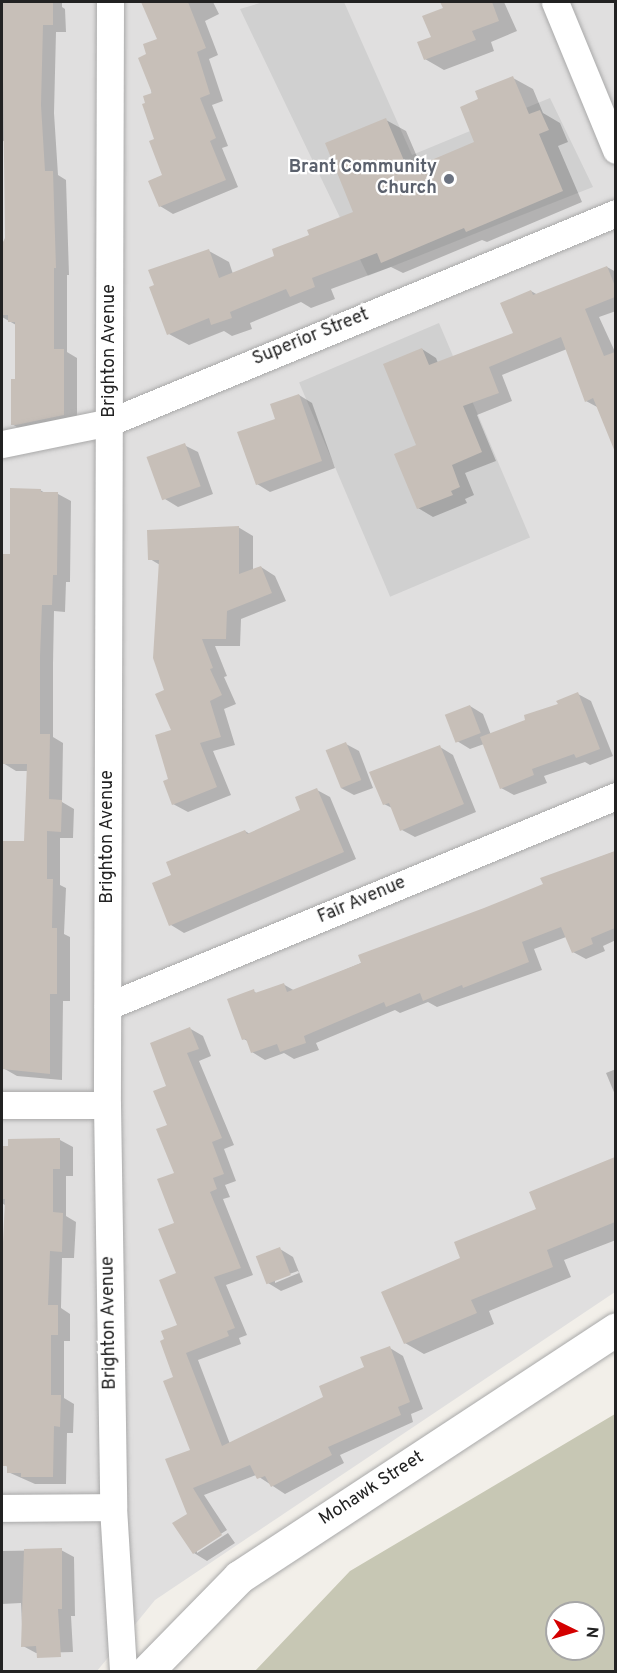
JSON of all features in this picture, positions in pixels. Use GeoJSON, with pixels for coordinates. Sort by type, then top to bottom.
{"type":"FeatureCollection","features":[{"type":"Feature","properties":{"kind":"street","name":"Brighton Avenue"},"geometry":{"type":"LineString","coordinates":[[110,2],[107,1105],[113,1507],[123,1671]]}},
{"type":"Feature","properties":{"kind":"street"},"geometry":{"type":"LineString","coordinates":[[555,2],[615,150]]}},
{"type":"Feature","properties":{"kind":"street","name":"Superior Street"},"geometry":{"type":"LineString","coordinates":[[2,444],[110,422],[615,213]]}},
{"type":"Feature","properties":{"kind":"street","name":"Fair Avenue"},"geometry":{"type":"LineString","coordinates":[[108,1006],[615,796]]}},
{"type":"Feature","properties":{"kind":"street"},"geometry":{"type":"LineString","coordinates":[[2,1105],[107,1105]]}},
{"type":"Feature","properties":{"kind":"street","name":"Mohawk Street"},"geometry":{"type":"LineString","coordinates":[[146,1671],[239,1577],[615,1329]]}},
{"type":"Feature","properties":{"kind":"street"},"geometry":{"type":"LineString","coordinates":[[2,1508],[113,1507]]}},
{"type":"Feature","properties":{"kind":"shaded area"},"geometry":{"type":"Polygon","coordinates":[[[2,2],[615,2],[615,1292],[155,1600],[97,1671],[2,1672],[2,2]]]}},
{"type":"Feature","properties":{"kind":"shaded area"},"geometry":{"type":"Polygon","coordinates":[[[263,2],[344,2],[412,155],[550,98],[593,187],[368,276],[240,9],[263,2]]]}},
{"type":"Feature","properties":{"kind":"shaded area"},"geometry":{"type":"Polygon","coordinates":[[[439,323],[530,537],[390,597],[299,382],[439,323]]]}},
{"type":"Feature","properties":{"kind":"shaded area"},"geometry":{"type":"Polygon","coordinates":[[[615,1414],[615,1671],[255,1671],[350,1571],[615,1414]]]}},
{"type":"Feature","properties":{"kind":"building"},"geometry":{"type":"Polygon","coordinates":[[[2,2],[53,2],[53,25],[43,25],[41,105],[45,171],[53,171],[56,268],[54,268],[54,349],[64,349],[64,415],[16,425],[11,425],[11,379],[15,379],[15,322],[8,322],[8,315],[2,315],[2,244],[5,238],[2,2]]]}},
{"type":"Feature","properties":{"kind":"building"},"geometry":{"type":"Polygon","coordinates":[[[141,2],[188,2],[206,48],[197,52],[210,94],[200,98],[216,138],[210,141],[226,180],[159,207],[148,181],[162,175],[149,141],[154,139],[142,104],[145,103],[143,96],[152,93],[138,58],[146,54],[143,44],[157,39],[141,2]]]}},
{"type":"Feature","properties":{"kind":"building"},"geometry":{"type":"Polygon","coordinates":[[[440,2],[492,2],[499,21],[472,31],[476,40],[424,60],[417,42],[431,37],[422,16],[443,8],[440,2]]]}},
{"type":"Feature","properties":{"kind":"building"},"geometry":{"type":"Polygon","coordinates":[[[513,76],[529,114],[540,110],[549,130],[539,134],[563,191],[466,232],[464,228],[381,263],[377,253],[312,278],[315,287],[290,297],[286,289],[230,312],[232,318],[211,325],[209,318],[167,335],[149,287],[154,285],[148,270],[209,249],[219,278],[274,256],[272,249],[309,235],[307,230],[353,212],[325,143],[386,118],[408,170],[474,142],[460,107],[478,99],[475,91],[513,76]]]}},
{"type":"Feature","properties":{"kind":"building"},"geometry":{"type":"Polygon","coordinates":[[[607,266],[615,286],[615,297],[585,309],[604,356],[615,352],[615,452],[593,398],[585,402],[561,337],[489,367],[499,393],[463,406],[482,452],[452,465],[460,487],[451,491],[453,495],[417,509],[394,454],[416,445],[383,364],[422,348],[429,365],[513,333],[500,303],[531,290],[533,295],[607,266]]]}},
{"type":"Feature","properties":{"kind":"building"},"geometry":{"type":"Polygon","coordinates":[[[299,394],[322,461],[256,485],[237,432],[275,419],[270,404],[299,394]]]}},
{"type":"Feature","properties":{"kind":"building"},"geometry":{"type":"Polygon","coordinates":[[[185,443],[201,486],[162,500],[146,457],[185,443]]]}},
{"type":"Feature","properties":{"kind":"building"},"geometry":{"type":"Polygon","coordinates":[[[10,488],[58,492],[57,575],[53,575],[52,605],[42,605],[40,656],[40,734],[50,734],[49,799],[62,800],[61,832],[47,831],[47,879],[53,879],[52,928],[57,928],[57,994],[50,994],[50,1074],[2,1069],[2,841],[24,841],[27,764],[2,764],[2,554],[10,554],[10,488]]]}},
{"type":"Feature","properties":{"kind":"building"},"geometry":{"type":"Polygon","coordinates":[[[239,526],[239,574],[261,566],[272,593],[227,611],[226,639],[202,639],[213,668],[210,669],[222,695],[210,701],[221,737],[200,743],[217,787],[172,805],[163,781],[168,779],[155,735],[171,730],[155,694],[164,690],[153,658],[159,560],[148,560],[147,530],[239,526]]]}},
{"type":"Feature","properties":{"kind":"building"},"geometry":{"type":"Polygon","coordinates":[[[578,692],[600,749],[576,758],[574,754],[532,769],[534,775],[500,789],[480,737],[525,720],[524,715],[558,704],[556,701],[578,692]]]}},
{"type":"Feature","properties":{"kind":"building"},"geometry":{"type":"Polygon","coordinates":[[[470,705],[481,733],[456,743],[445,715],[470,705]]]}},
{"type":"Feature","properties":{"kind":"building"},"geometry":{"type":"Polygon","coordinates":[[[346,742],[361,780],[341,788],[326,750],[346,742]]]}},
{"type":"Feature","properties":{"kind":"building"},"geometry":{"type":"Polygon","coordinates":[[[440,745],[464,804],[400,831],[389,803],[383,805],[369,772],[440,745]]]}},
{"type":"Feature","properties":{"kind":"building"},"geometry":{"type":"Polygon","coordinates":[[[317,788],[344,852],[169,926],[152,883],[171,875],[166,862],[245,830],[247,834],[300,810],[295,797],[317,788]]]}},
{"type":"Feature","properties":{"kind":"building"},"geometry":{"type":"Polygon","coordinates":[[[615,851],[615,928],[591,938],[593,944],[572,953],[561,927],[522,942],[529,962],[463,988],[462,985],[423,1001],[420,993],[386,1007],[384,1002],[304,1036],[306,1043],[280,1052],[277,1044],[251,1053],[246,1039],[242,1040],[227,999],[254,989],[255,993],[284,983],[287,992],[361,963],[358,955],[484,908],[543,884],[540,878],[615,851]]]}},
{"type":"Feature","properties":{"kind":"building"},"geometry":{"type":"Polygon","coordinates":[[[190,1027],[199,1049],[187,1053],[222,1138],[212,1142],[224,1174],[213,1178],[217,1189],[210,1192],[241,1268],[214,1277],[235,1328],[227,1331],[229,1336],[186,1353],[222,1446],[323,1397],[319,1386],[364,1367],[360,1357],[390,1346],[410,1402],[398,1407],[401,1415],[328,1447],[332,1455],[271,1487],[265,1476],[257,1479],[250,1465],[193,1488],[222,1535],[193,1554],[172,1523],[187,1514],[165,1459],[190,1450],[163,1381],[173,1377],[160,1341],[164,1339],[161,1331],[177,1325],[159,1280],[176,1273],[158,1229],[174,1223],[157,1179],[174,1173],[156,1129],[167,1125],[153,1091],[166,1086],[150,1043],[190,1027]]]}},
{"type":"Feature","properties":{"kind":"building"},"geometry":{"type":"Polygon","coordinates":[[[60,1138],[60,1169],[53,1169],[53,1212],[63,1213],[62,1252],[50,1251],[48,1305],[58,1305],[58,1335],[51,1335],[51,1395],[61,1395],[60,1427],[54,1426],[53,1477],[21,1477],[21,1473],[7,1473],[7,1466],[2,1466],[2,1264],[5,1199],[2,1199],[2,1146],[8,1146],[8,1139],[60,1138]]]}},
{"type":"Feature","properties":{"kind":"building"},"geometry":{"type":"Polygon","coordinates":[[[615,1157],[615,1222],[547,1250],[553,1267],[471,1300],[477,1313],[404,1344],[381,1292],[460,1258],[454,1242],[536,1209],[529,1192],[615,1157]]]}},
{"type":"Feature","properties":{"kind":"building"},"geometry":{"type":"Polygon","coordinates":[[[280,1247],[291,1275],[266,1284],[256,1256],[280,1247]]]}},
{"type":"Feature","properties":{"kind":"building"},"geometry":{"type":"Polygon","coordinates":[[[62,1548],[62,1609],[58,1609],[61,1657],[37,1658],[36,1646],[21,1647],[24,1549],[62,1548]]]}},
{"type":"Feature","properties":{"kind":"place","name":"Brant Community Church"},"geometry":{"type":"Point","coordinates":[449,179]}}]}
